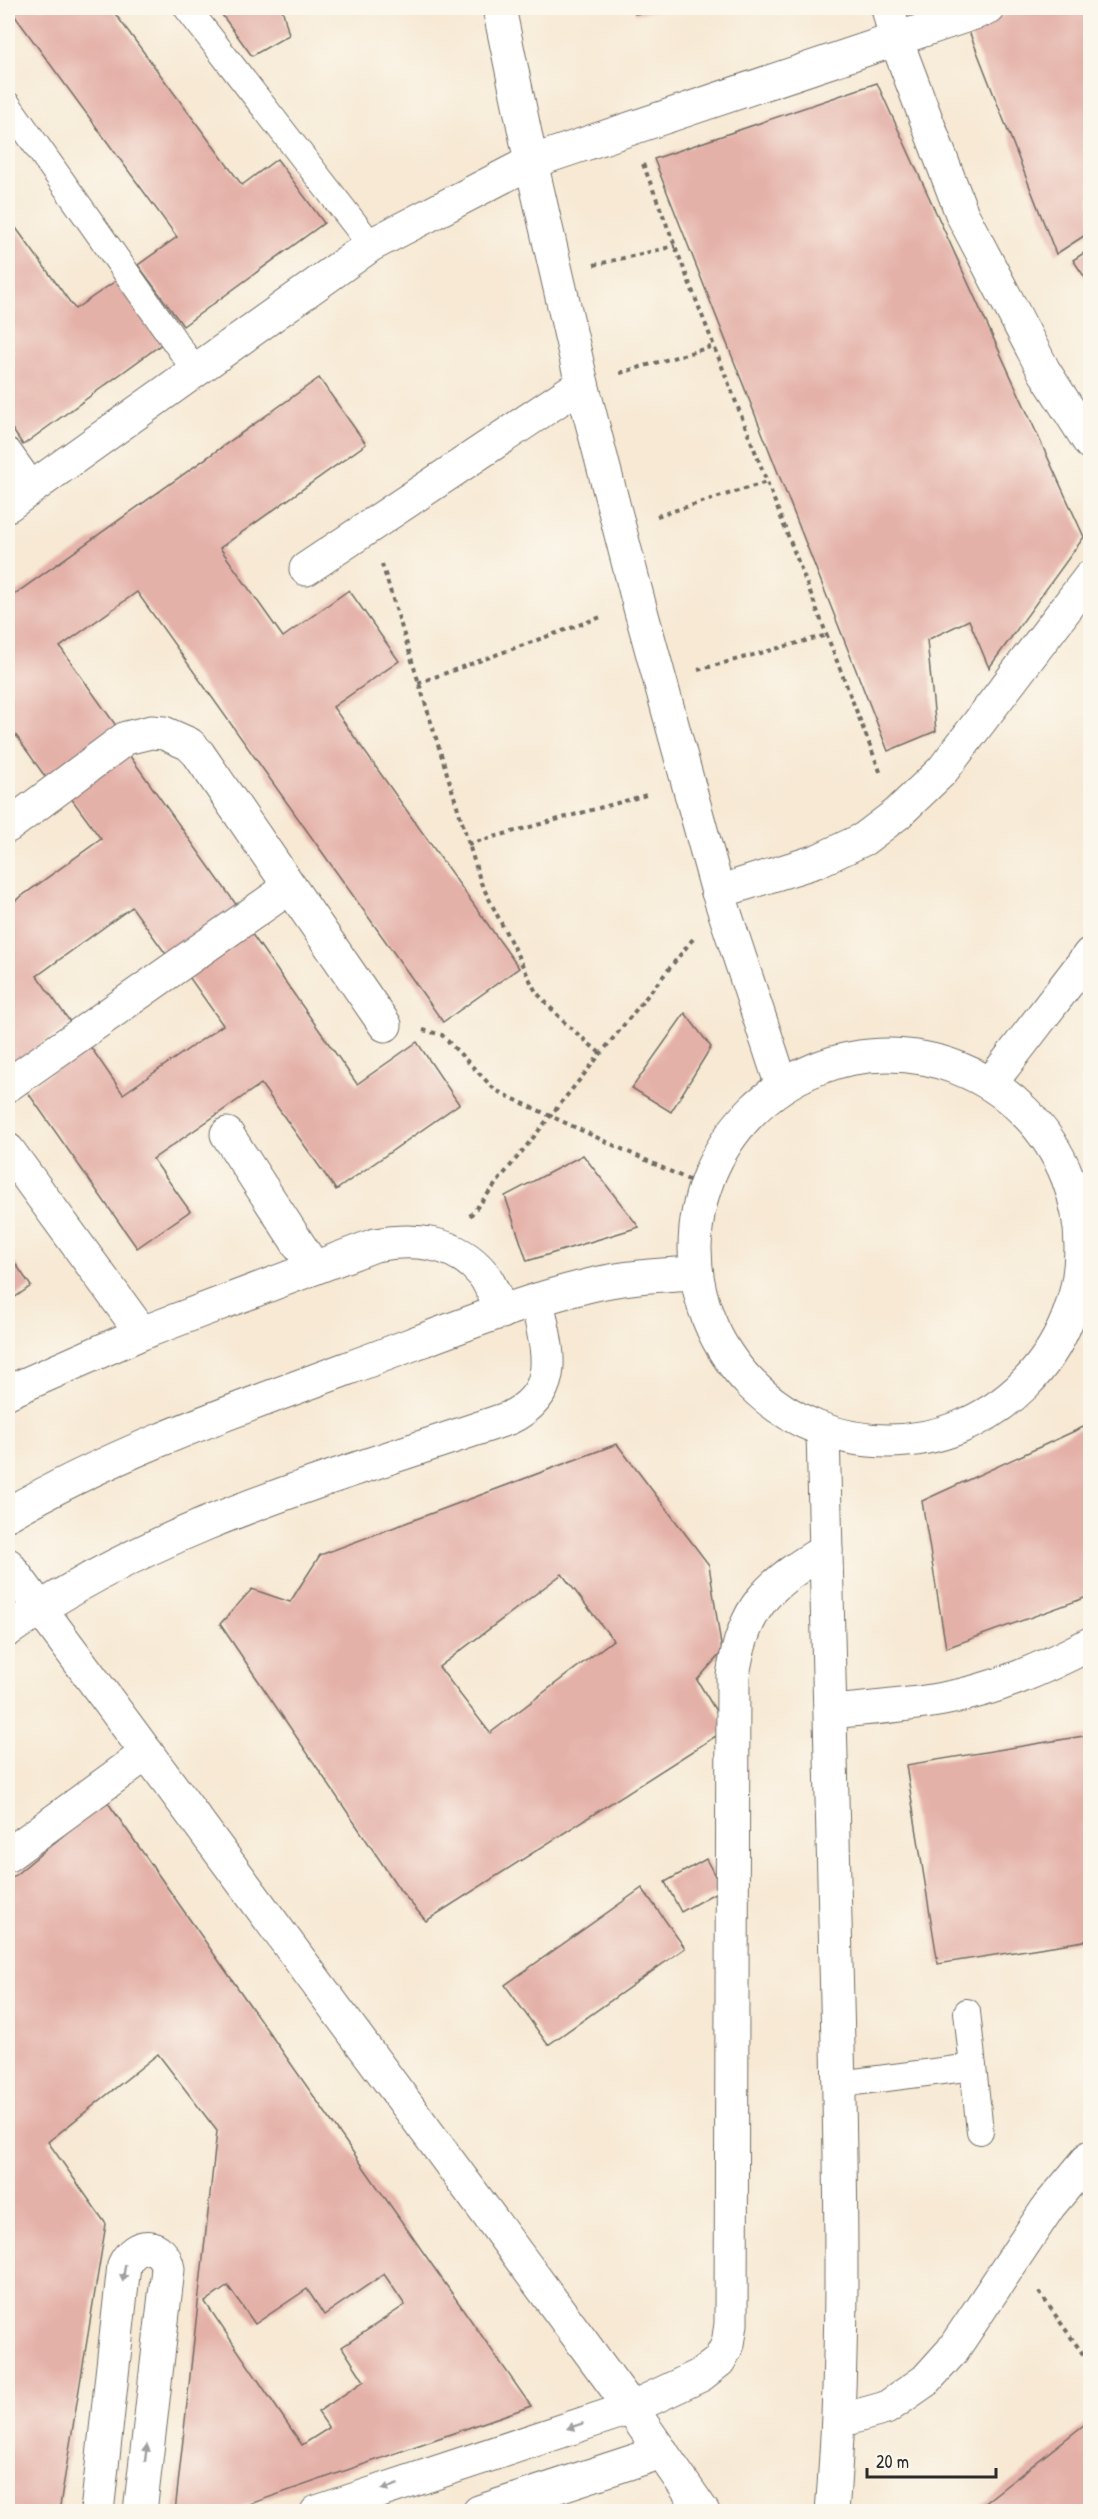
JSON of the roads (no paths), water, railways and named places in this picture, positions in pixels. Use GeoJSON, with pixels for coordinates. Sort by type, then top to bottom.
{"type":"FeatureCollection","features":[{"type":"Feature","properties":{"kind":"street"},"geometry":{"type":"LineString","coordinates":[[499,8],[556,274],[619,528],[720,898],[782,1086]]}},
{"type":"Feature","properties":{"kind":"street"},"geometry":{"type":"LineString","coordinates":[[8,505],[371,245],[531,162],[629,128],[892,22],[990,8]]}},
{"type":"Feature","properties":{"kind":"street"},"geometry":{"type":"LineString","coordinates":[[892,22],[962,214],[1044,371],[1090,443]]}},
{"type":"Feature","properties":{"kind":"street"},"geometry":{"type":"LineString","coordinates":[[306,569],[582,384]]}},
{"type":"Feature","properties":{"kind":"street"},"geometry":{"type":"LineString","coordinates":[[720,898],[816,861],[864,839],[897,814],[942,771],[1090,577]]}},
{"type":"Feature","properties":{"kind":"street"},"geometry":{"type":"LineString","coordinates":[[8,826],[126,738],[151,732],[177,737],[198,753],[385,1025]]}},
{"type":"Feature","properties":{"kind":"street"},"geometry":{"type":"LineString","coordinates":[[8,1084],[290,887]]}},
{"type":"Feature","properties":{"kind":"street"},"geometry":{"type":"LineString","coordinates":[[991,1083],[1090,954]]}},
{"type":"Feature","properties":{"kind":"street"},"geometry":{"type":"LineString","coordinates":[[865,1055],[908,1055],[952,1064],[991,1083],[1039,1124],[1070,1179],[1083,1240],[1075,1303],[1048,1360],[1003,1405],[947,1433],[885,1442],[823,1431],[775,1406],[737,1370],[709,1325],[695,1273],[694,1230],[704,1187],[722,1148],[748,1113],[782,1086],[821,1066],[865,1055]]}},
{"type":"Feature","properties":{"kind":"street"},"geometry":{"type":"LineString","coordinates":[[227,1134],[314,1268]]}},
{"type":"Feature","properties":{"kind":"street"},"geometry":{"type":"LineString","coordinates":[[8,1150],[142,1333]]}},
{"type":"Feature","properties":{"kind":"street"},"geometry":{"type":"LineString","coordinates":[[8,1392],[142,1333],[375,1245],[398,1241],[422,1241],[445,1247],[465,1258],[483,1274],[502,1312]]}},
{"type":"Feature","properties":{"kind":"street"},"geometry":{"type":"LineString","coordinates":[[8,1514],[46,1491],[114,1458],[182,1430],[502,1312],[589,1285],[647,1275],[695,1273]]}},
{"type":"Feature","properties":{"kind":"street"},"geometry":{"type":"LineString","coordinates":[[8,1630],[39,1608],[107,1569],[174,1536],[245,1508],[509,1418],[523,1411],[542,1389],[547,1375],[548,1360],[537,1300]]}},
{"type":"Feature","properties":{"kind":"street"},"geometry":{"type":"LineString","coordinates":[[823,1431],[832,1712],[842,2343],[832,2511]]}},
{"type":"Feature","properties":{"kind":"street"},"geometry":{"type":"LineString","coordinates":[[317,2511],[631,2408],[701,2375],[719,2361],[728,2344],[731,2324],[733,1676],[737,1648],[747,1619],[767,1592],[794,1569],[826,1550]]}},
{"type":"Feature","properties":{"kind":"street"},"geometry":{"type":"LineString","coordinates":[[8,1565],[631,2408],[703,2511]]}},
{"type":"Feature","properties":{"kind":"street"},"geometry":{"type":"LineString","coordinates":[[832,1712],[944,1699],[1001,1684],[1054,1663],[1090,1644]]}},
{"type":"Feature","properties":{"kind":"street"},"geometry":{"type":"LineString","coordinates":[[8,1855],[147,1753]]}},
{"type":"Feature","properties":{"kind":"street"},"geometry":{"type":"LineString","coordinates":[[839,2421],[886,2408],[926,2380],[952,2350],[1049,2205],[1090,2157]]}},
{"type":"Feature","properties":{"kind":"street"},"geometry":{"type":"LineString","coordinates":[[97,2511],[124,2265],[128,2256],[143,2247],[160,2252],[166,2260],[168,2269],[140,2511]]}},
{"type":"Feature","properties":{"kind":"street"},"geometry":{"type":"LineString","coordinates":[[480,2511],[662,2452]]}},
{"type":"Feature","properties":{"kind":"lane"},"geometry":{"type":"LineString","coordinates":[[187,8],[371,245]]}},
{"type":"Feature","properties":{"kind":"lane"},"geometry":{"type":"LineString","coordinates":[[8,105],[195,370]]}},
{"type":"Feature","properties":{"kind":"lane"},"geometry":{"type":"LineString","coordinates":[[8,451],[33,486]]}},
{"type":"Feature","properties":{"kind":"lane"},"geometry":{"type":"LineString","coordinates":[[967,2013],[980,2131]]}},
{"type":"Feature","properties":{"kind":"lane"},"geometry":{"type":"LineString","coordinates":[[838,2084],[973,2067]]}}]}
